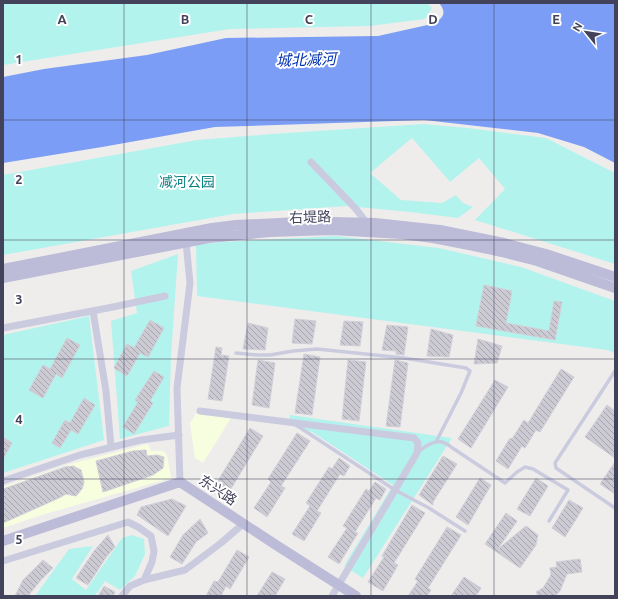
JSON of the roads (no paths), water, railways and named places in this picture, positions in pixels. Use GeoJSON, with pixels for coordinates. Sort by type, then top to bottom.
{"type":"FeatureCollection","features":[{"type":"Feature","properties":{"kind":"main road","name":"右堤路"},"geometry":{"type":"LineString","coordinates":[[3,268],[212,228],[236,225],[299,222],[366,222],[440,230],[492,241],[546,254],[615,277]]}},
{"type":"Feature","properties":{"kind":"main road","name":"右堤路"},"geometry":{"type":"LineString","coordinates":[[3,278],[186,242],[236,235],[332,230],[401,234],[455,242],[536,261],[615,288]]}},
{"type":"Feature","properties":{"kind":"main road","name":"东兴路"},"geometry":{"type":"LineString","coordinates":[[3,541],[180,482],[242,524],[356,596]]}},
{"type":"Feature","properties":{"kind":"street"},"geometry":{"type":"LineString","coordinates":[[311,162],[356,209],[366,222]]}},
{"type":"Feature","properties":{"kind":"street"},"geometry":{"type":"LineString","coordinates":[[180,482],[177,388],[190,283],[186,242]]}},
{"type":"Feature","properties":{"kind":"street"},"geometry":{"type":"LineString","coordinates":[[3,328],[165,296]]}},
{"type":"Feature","properties":{"kind":"street"},"geometry":{"type":"LineString","coordinates":[[93,311],[106,391],[111,447]]}},
{"type":"Feature","properties":{"kind":"street"},"geometry":{"type":"LineString","coordinates":[[200,411],[414,438],[418,444],[417,453],[332,596]]}},
{"type":"Feature","properties":{"kind":"street"},"geometry":{"type":"LineString","coordinates":[[3,481],[80,455],[141,440],[179,435]]}},
{"type":"Feature","properties":{"kind":"street"},"geometry":{"type":"LineString","coordinates":[[3,561],[128,522],[151,536],[154,551],[152,562],[144,580]]}},
{"type":"Feature","properties":{"kind":"street"},"geometry":{"type":"LineString","coordinates":[[122,596],[130,586],[144,580],[186,570],[221,543],[242,524]]}},
{"type":"Feature","properties":{"kind":"lane"},"geometry":{"type":"LineString","coordinates":[[236,353],[270,355],[293,350],[317,349],[404,358],[466,368],[470,372],[436,442]]}},
{"type":"Feature","properties":{"kind":"lane"},"geometry":{"type":"LineString","coordinates":[[615,371],[555,463],[556,468],[615,508]]}},
{"type":"Feature","properties":{"kind":"lane"},"geometry":{"type":"LineString","coordinates":[[292,422],[396,490],[466,531]]}},
{"type":"Feature","properties":{"kind":"lane"},"geometry":{"type":"LineString","coordinates":[[417,453],[436,442],[442,442],[505,483],[525,467],[533,468],[568,490],[549,521]]}},
{"type":"Feature","properties":{"kind":"water","name":"城北减河"},"geometry":{"type":"Polygon","coordinates":[[[439,3],[615,3],[615,163],[584,147],[538,133],[424,120],[215,127],[3,163],[3,77],[44,69],[147,55],[226,38],[378,36],[436,22],[443,16],[443,10],[439,3]]]}},
{"type":"Feature","properties":{"kind":"park label","name":"减河公园"},"geometry":{"type":"Point","coordinates":[187,182]}}]}
